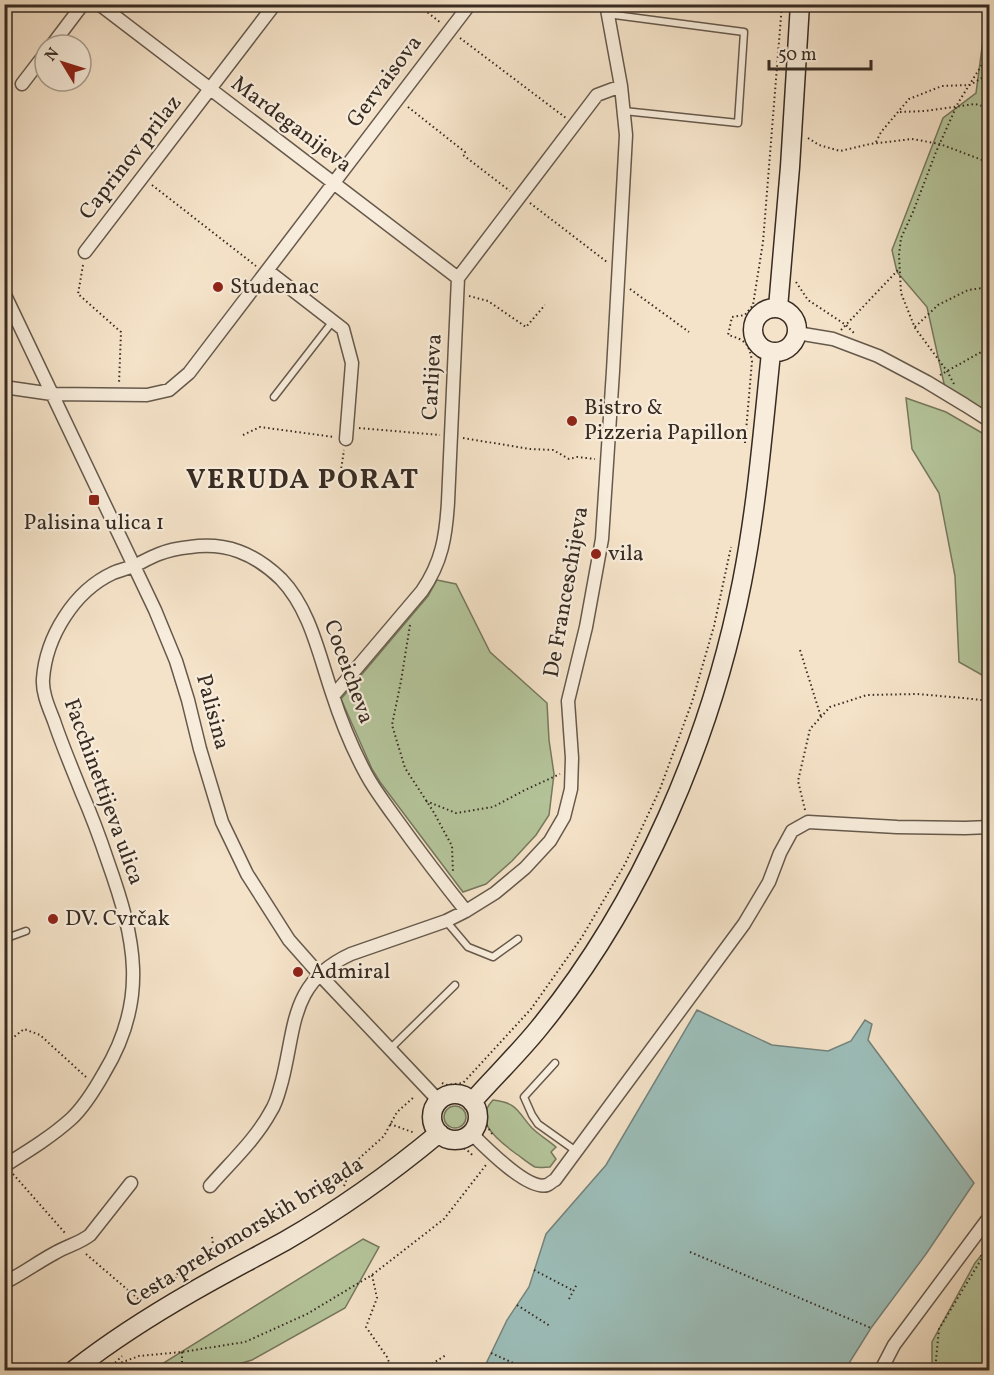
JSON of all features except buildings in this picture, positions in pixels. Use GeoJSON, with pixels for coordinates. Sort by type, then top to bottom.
{"type":"FeatureCollection","features":[{"type":"Feature","properties":{"kind":"main road"},"geometry":{"type":"LineString","coordinates":[[778,308],[800,4]]}},
{"type":"Feature","properties":{"kind":"main road"},"geometry":{"type":"LineString","coordinates":[[778,308],[793,317],[797,333],[794,342],[788,348],[771,353],[756,344],[752,327],[761,312],[778,308]]}},
{"type":"Feature","properties":{"kind":"main road"},"geometry":{"type":"LineString","coordinates":[[472,1102],[539,1027],[582,970],[644,865],[689,767],[722,664],[742,583],[754,512],[771,353]]}},
{"type":"Feature","properties":{"kind":"main road"},"geometry":{"type":"LineString","coordinates":[[453,1094],[465,1097],[472,1102],[477,1118],[476,1126],[471,1133],[454,1140],[438,1133],[432,1117],[439,1101],[453,1094]]}},
{"type":"Feature","properties":{"kind":"main road","name":"Cesta prekomorskih brigada"},"geometry":{"type":"LineString","coordinates":[[74,1371],[152,1316],[315,1223],[383,1178],[438,1133]]}},
{"type":"Feature","properties":{"kind":"street"},"geometry":{"type":"LineString","coordinates":[[61,33],[83,4]]}},
{"type":"Feature","properties":{"kind":"street","name":"Mardeganijeva"},"geometry":{"type":"LineString","coordinates":[[99,4],[458,278]]}},
{"type":"Feature","properties":{"kind":"street","name":"Caprinov prilaz"},"geometry":{"type":"LineString","coordinates":[[85,252],[276,4]]}},
{"type":"Feature","properties":{"kind":"street","name":"Gervaisova"},"geometry":{"type":"LineString","coordinates":[[4,387],[52,394],[147,395],[169,390],[179,383],[267,272],[470,4]]}},
{"type":"Feature","properties":{"kind":"street","name":"De Franceschijeva"},"geometry":{"type":"LineString","coordinates":[[210,1186],[253,1137],[271,1112],[285,1070],[297,1010],[305,991],[320,975],[351,954],[446,921],[495,893],[525,868],[549,841],[564,817],[571,789],[572,769],[568,701],[586,627],[602,539],[626,135],[621,86],[606,9]]}},
{"type":"Feature","properties":{"kind":"street"},"geometry":{"type":"LineString","coordinates":[[22,84],[33,70]]}},
{"type":"Feature","properties":{"kind":"street"},"geometry":{"type":"LineString","coordinates":[[458,278],[597,95],[621,86]]}},
{"type":"Feature","properties":{"kind":"street"},"geometry":{"type":"LineString","coordinates":[[267,272],[343,329],[352,363],[347,433]]}},
{"type":"Feature","properties":{"kind":"street","name":"Carlijeva"},"geometry":{"type":"LineString","coordinates":[[333,696],[431,578],[443,547],[448,502],[458,278]]}},
{"type":"Feature","properties":{"kind":"street","name":"Palisina"},"geometry":{"type":"LineString","coordinates":[[4,293],[155,610],[176,661],[222,822],[247,874],[289,940],[390,1049],[423,1089],[439,1101]]}},
{"type":"Feature","properties":{"kind":"street"},"geometry":{"type":"LineString","coordinates":[[797,333],[833,339],[878,356],[927,382],[990,421]]}},
{"type":"Feature","properties":{"kind":"street","name":"Coceicheva"},"geometry":{"type":"LineString","coordinates":[[134,566],[161,553],[203,545],[224,547],[246,554],[281,579],[294,595],[312,634],[352,744],[374,789],[466,911]]}},
{"type":"Feature","properties":{"kind":"street","name":"Facchinettijeva ulica"},"geometry":{"type":"LineString","coordinates":[[5,1165],[52,1135],[73,1117],[108,1067],[120,1042],[129,1014],[133,983],[133,950],[126,917],[91,813],[45,698],[43,681],[48,653],[57,626],[76,602],[104,578],[114,572],[134,566]]}},
{"type":"Feature","properties":{"kind":"street"},"geometry":{"type":"LineString","coordinates":[[471,1133],[489,1151],[525,1179],[537,1185],[546,1185],[555,1180],[744,924],[769,882],[780,853],[792,831],[808,822],[897,827],[990,827]]}},
{"type":"Feature","properties":{"kind":"street"},"geometry":{"type":"LineString","coordinates":[[4,1283],[54,1254],[83,1241],[131,1183]]}},
{"type":"Feature","properties":{"kind":"street"},"geometry":{"type":"LineString","coordinates":[[881,1371],[894,1346],[990,1216]]}},
{"type":"Feature","properties":{"kind":"lane"},"geometry":{"type":"LineString","coordinates":[[606,9],[744,32],[738,123],[624,111]]}},
{"type":"Feature","properties":{"kind":"lane"},"geometry":{"type":"LineString","coordinates":[[274,397],[333,321]]}},
{"type":"Feature","properties":{"kind":"lane"},"geometry":{"type":"LineString","coordinates":[[446,921],[468,947],[493,957],[518,939]]}},
{"type":"Feature","properties":{"kind":"lane"},"geometry":{"type":"LineString","coordinates":[[4,939],[26,931]]}},
{"type":"Feature","properties":{"kind":"lane"},"geometry":{"type":"LineString","coordinates":[[390,1049],[455,985]]}},
{"type":"Feature","properties":{"kind":"lane"},"geometry":{"type":"LineString","coordinates":[[555,1063],[524,1097],[538,1124],[576,1151]]}},
{"type":"Feature","properties":{"kind":"path"},"geometry":{"type":"LineString","coordinates":[[417,4],[575,125]]}},
{"type":"Feature","properties":{"kind":"path"},"geometry":{"type":"LineString","coordinates":[[744,448],[752,361],[749,348],[745,343],[729,335],[732,317],[745,315],[753,305],[763,242],[783,4]]}},
{"type":"Feature","properties":{"kind":"path"},"geometry":{"type":"LineString","coordinates":[[965,405],[947,371],[915,328],[901,293],[899,255],[901,238],[940,144],[957,106],[983,63],[990,44]]}},
{"type":"Feature","properties":{"kind":"path"},"geometry":{"type":"LineString","coordinates":[[876,143],[882,132],[909,99],[942,86],[970,85],[990,73]]}},
{"type":"Feature","properties":{"kind":"path"},"geometry":{"type":"LineString","coordinates":[[398,99],[465,152],[463,155],[520,197],[689,332]]}},
{"type":"Feature","properties":{"kind":"path"},"geometry":{"type":"LineString","coordinates":[[899,112],[975,104],[990,108]]}},
{"type":"Feature","properties":{"kind":"path"},"geometry":{"type":"LineString","coordinates":[[792,128],[819,145],[840,151],[876,143],[912,139],[940,144],[990,163]]}},
{"type":"Feature","properties":{"kind":"path"},"geometry":{"type":"LineString","coordinates":[[142,178],[267,272]]}},
{"type":"Feature","properties":{"kind":"path"},"geometry":{"type":"LineString","coordinates":[[85,252],[78,294],[121,332],[119,395]]}},
{"type":"Feature","properties":{"kind":"path"},"geometry":{"type":"LineString","coordinates":[[782,262],[808,300],[846,325],[854,333]]}},
{"type":"Feature","properties":{"kind":"path"},"geometry":{"type":"LineString","coordinates":[[833,339],[899,269]]}},
{"type":"Feature","properties":{"kind":"path"},"geometry":{"type":"LineString","coordinates":[[915,328],[938,305],[968,290],[990,286]]}},
{"type":"Feature","properties":{"kind":"path"},"geometry":{"type":"LineString","coordinates":[[458,293],[488,301],[526,327],[545,305]]}},
{"type":"Feature","properties":{"kind":"path"},"geometry":{"type":"LineString","coordinates":[[927,382],[990,347]]}},
{"type":"Feature","properties":{"kind":"path"},"geometry":{"type":"LineString","coordinates":[[243,435],[260,428],[451,436],[530,449],[553,450],[569,459],[577,457],[607,460]]}},
{"type":"Feature","properties":{"kind":"path"},"geometry":{"type":"LineString","coordinates":[[339,477],[347,433]]}},
{"type":"Feature","properties":{"kind":"path"},"geometry":{"type":"LineString","coordinates":[[341,1194],[352,1164],[384,1136],[397,1112],[433,1080],[446,1085],[463,1083],[531,1009],[582,937],[625,864],[660,789],[692,702],[714,626],[732,543]]}},
{"type":"Feature","properties":{"kind":"path"},"geometry":{"type":"LineString","coordinates":[[413,600],[392,725],[405,768],[452,846],[454,896]]}},
{"type":"Feature","properties":{"kind":"path"},"geometry":{"type":"LineString","coordinates":[[800,650],[821,717]]}},
{"type":"Feature","properties":{"kind":"path"},"geometry":{"type":"LineString","coordinates":[[808,822],[798,781],[810,729],[830,707],[867,695],[917,694],[990,701]]}},
{"type":"Feature","properties":{"kind":"path"},"geometry":{"type":"LineString","coordinates":[[426,801],[456,813],[493,807],[572,769]]}},
{"type":"Feature","properties":{"kind":"path"},"geometry":{"type":"LineString","coordinates":[[4,1045],[24,1029],[40,1035],[96,1086]]}},
{"type":"Feature","properties":{"kind":"path"},"geometry":{"type":"LineString","coordinates":[[423,1089],[426,1104],[438,1133],[473,1156],[489,1151]]}},
{"type":"Feature","properties":{"kind":"path"},"geometry":{"type":"LineString","coordinates":[[390,1124],[417,1133]]}},
{"type":"Feature","properties":{"kind":"path"},"geometry":{"type":"LineString","coordinates":[[105,1371],[139,1356],[245,1342],[307,1314],[372,1275],[444,1219],[489,1151]]}},
{"type":"Feature","properties":{"kind":"path"},"geometry":{"type":"LineString","coordinates":[[5,1165],[75,1243],[138,1299]]}},
{"type":"Feature","properties":{"kind":"path"},"geometry":{"type":"LineString","coordinates":[[935,1371],[939,1329],[982,1258],[974,1235]]}},
{"type":"Feature","properties":{"kind":"path"},"geometry":{"type":"LineString","coordinates":[[212,1237],[216,1269]]}},
{"type":"Feature","properties":{"kind":"path"},"geometry":{"type":"LineString","coordinates":[[690,1252],[871,1328]]}},
{"type":"Feature","properties":{"kind":"path"},"geometry":{"type":"LineString","coordinates":[[534,1270],[574,1291]]}},
{"type":"Feature","properties":{"kind":"path"},"geometry":{"type":"LineString","coordinates":[[372,1275],[376,1298],[366,1327],[387,1357],[392,1371]]}},
{"type":"Feature","properties":{"kind":"path"},"geometry":{"type":"LineString","coordinates":[[569,1299],[577,1284]]}},
{"type":"Feature","properties":{"kind":"path"},"geometry":{"type":"LineString","coordinates":[[517,1305],[550,1326]]}},
{"type":"Feature","properties":{"kind":"path"},"geometry":{"type":"LineString","coordinates":[[177,1371],[182,1362],[182,1352]]}},
{"type":"Feature","properties":{"kind":"path"},"geometry":{"type":"LineString","coordinates":[[491,1353],[529,1371]]}},
{"type":"Feature","properties":{"kind":"path"},"geometry":{"type":"LineString","coordinates":[[402,1371],[424,1369],[446,1355]]}},
{"type":"Feature","properties":{"kind":"green space"},"geometry":{"type":"Polygon","coordinates":[[[989,8],[989,415],[945,388],[927,307],[897,272],[892,250],[943,118],[976,93],[989,8]]]}},
{"type":"Feature","properties":{"kind":"green space"},"geometry":{"type":"Polygon","coordinates":[[[906,398],[946,412],[989,437],[989,679],[959,662],[955,576],[939,493],[912,449],[906,398]]]}},
{"type":"Feature","properties":{"kind":"green space"},"geometry":{"type":"Polygon","coordinates":[[[437,580],[456,584],[490,652],[547,703],[554,774],[549,815],[536,835],[486,884],[463,892],[380,782],[341,699],[428,596],[437,580]]]}},
{"type":"Feature","properties":{"kind":"green space"},"geometry":{"type":"Polygon","coordinates":[[[493,1100],[513,1106],[532,1128],[556,1147],[551,1152],[556,1159],[550,1167],[533,1166],[495,1136],[486,1123],[485,1116],[493,1100]]]}},
{"type":"Feature","properties":{"kind":"green space"},"geometry":{"type":"Polygon","coordinates":[[[455,1106],[463,1109],[466,1117],[463,1125],[455,1128],[447,1125],[444,1117],[447,1109],[455,1106]]]}},
{"type":"Feature","properties":{"kind":"green space"},"geometry":{"type":"Polygon","coordinates":[[[363,1239],[379,1247],[345,1308],[252,1360],[219,1370],[154,1370],[157,1367],[363,1239]]]}},
{"type":"Feature","properties":{"kind":"green space"},"geometry":{"type":"Polygon","coordinates":[[[989,1246],[989,1370],[932,1370],[932,1342],[975,1263],[989,1246]]]}},
{"type":"Feature","properties":{"kind":"water"},"geometry":{"type":"Polygon","coordinates":[[[697,1010],[772,1045],[828,1051],[851,1041],[865,1020],[872,1024],[868,1040],[974,1183],[926,1254],[871,1328],[846,1370],[483,1370],[507,1320],[529,1287],[546,1234],[606,1165],[697,1010]]]}},
{"type":"Feature","properties":{"kind":"place","name":"Studenac"},"geometry":{"type":"Point","coordinates":[218,287]}},
{"type":"Feature","properties":{"kind":"place","name":"Bistro & Pizzeria Papillon"},"geometry":{"type":"Point","coordinates":[572,421]}},
{"type":"Feature","properties":{"kind":"place","name":"Palisina ulica 1"},"geometry":{"type":"Point","coordinates":[94,500]}},
{"type":"Feature","properties":{"kind":"place","name":"vila"},"geometry":{"type":"Point","coordinates":[596,554]}},
{"type":"Feature","properties":{"kind":"place","name":"DV. Cvrčak"},"geometry":{"type":"Point","coordinates":[53,919]}},
{"type":"Feature","properties":{"kind":"place","name":"Admiral"},"geometry":{"type":"Point","coordinates":[298,972]}},
{"type":"Feature","properties":{"kind":"district","name":"VERUDA PORAT"},"geometry":{"type":"Point","coordinates":[303,480]}}]}
